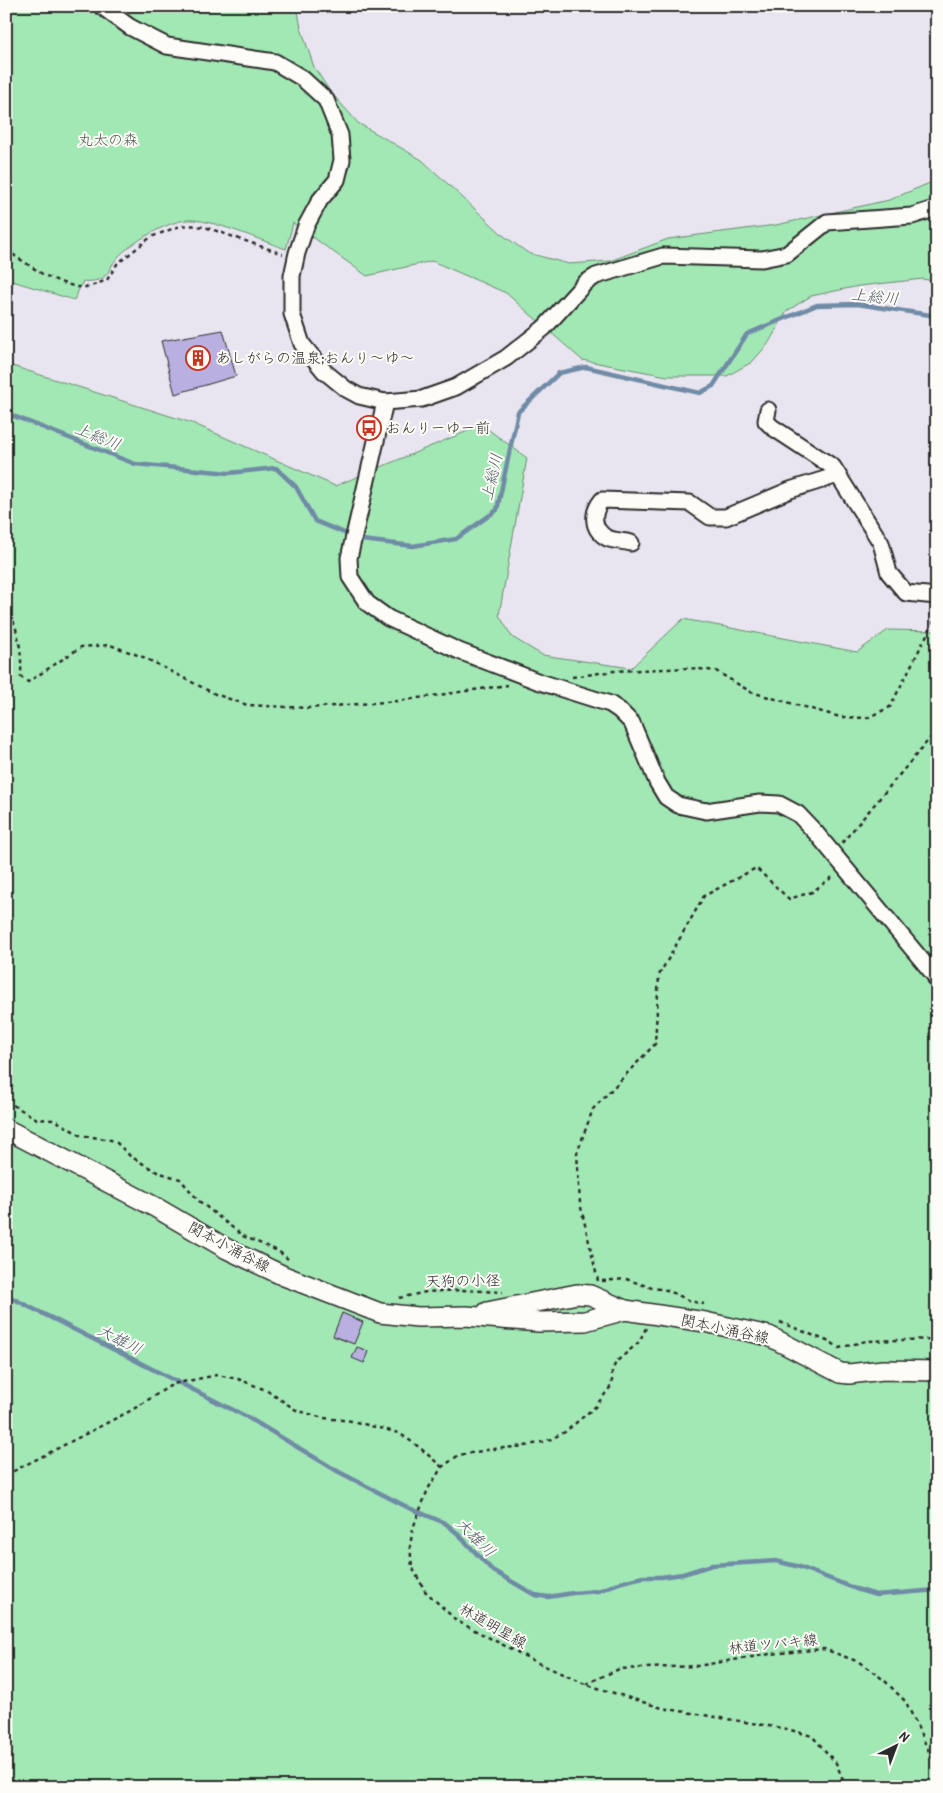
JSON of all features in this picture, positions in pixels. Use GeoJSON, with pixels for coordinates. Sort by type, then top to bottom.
{"type":"FeatureCollection","features":[{"type":"Feature","properties":{"kind":"main road","name":"関本小涌谷線"},"geometry":{"type":"LineString","coordinates":[[6,1129],[155,1207],[227,1249],[284,1276],[380,1313],[418,1317],[466,1316],[539,1322],[585,1321],[625,1310]]}},
{"type":"Feature","properties":{"kind":"main road","name":"関本小涌谷線"},"geometry":{"type":"LineString","coordinates":[[466,1316],[578,1294],[590,1295],[625,1310],[704,1322],[769,1336],[840,1373],[850,1374],[882,1370],[937,1371]]}},
{"type":"Feature","properties":{"kind":"street"},"geometry":{"type":"LineString","coordinates":[[101,6],[130,28],[167,46],[275,62],[302,78],[326,100],[340,135],[342,160],[337,180],[320,200],[306,226],[292,276],[292,314],[302,344],[324,371],[346,389],[359,396],[386,402],[422,399],[456,387],[506,358],[544,328],[585,283],[596,276],[663,256],[762,259],[787,254],[827,222],[912,216],[937,208]]}},
{"type":"Feature","properties":{"kind":"street"},"geometry":{"type":"LineString","coordinates":[[386,402],[349,558],[350,577],[366,603],[388,618],[459,651],[537,681],[610,704],[632,723],[657,782],[666,796],[678,805],[706,811],[760,804],[779,804],[798,814],[834,853],[935,976],[937,982]]}},
{"type":"Feature","properties":{"kind":"street"},"geometry":{"type":"LineString","coordinates":[[768,410],[766,421],[833,468],[882,543],[889,573],[894,580],[906,593],[937,596]]}},
{"type":"Feature","properties":{"kind":"street"},"geometry":{"type":"LineString","coordinates":[[631,543],[608,538],[598,530],[595,519],[596,508],[602,500],[690,504],[710,517],[726,517],[790,490],[838,476]]}},
{"type":"Feature","properties":{"kind":"path"},"geometry":{"type":"LineString","coordinates":[[6,250],[44,274],[77,287],[88,287],[107,280],[117,264],[151,237],[162,232],[190,225],[205,227],[296,258]]}},
{"type":"Feature","properties":{"kind":"path"},"geometry":{"type":"LineString","coordinates":[[6,606],[14,620],[22,655],[22,677],[28,682],[81,647],[110,645],[143,658],[215,694],[247,704],[308,708],[380,702],[509,685]]}},
{"type":"Feature","properties":{"kind":"path"},"geometry":{"type":"LineString","coordinates":[[566,678],[614,671],[690,668],[716,671],[751,692],[840,717],[866,718],[890,707],[937,615]]}},
{"type":"Feature","properties":{"kind":"path"},"geometry":{"type":"LineString","coordinates":[[834,853],[937,730]]}},
{"type":"Feature","properties":{"kind":"path"},"geometry":{"type":"LineString","coordinates":[[598,1282],[580,1203],[577,1153],[593,1110],[655,1044],[659,975],[704,896],[756,868],[789,899],[812,892],[845,868]]}},
{"type":"Feature","properties":{"kind":"path"},"geometry":{"type":"LineString","coordinates":[[6,1102],[37,1119],[55,1120],[80,1135],[111,1140],[117,1143],[130,1156],[156,1172],[180,1179],[200,1201],[243,1236],[278,1251],[290,1261]]}},
{"type":"Feature","properties":{"kind":"path"},"geometry":{"type":"LineString","coordinates":[[590,1282],[626,1279],[652,1288],[667,1290],[690,1301],[708,1305]]}},
{"type":"Feature","properties":{"kind":"path","name":"天狗の小径"},"geometry":{"type":"LineString","coordinates":[[391,1298],[406,1297],[426,1292],[462,1290],[506,1292]]}},
{"type":"Feature","properties":{"kind":"path","name":"林道明星線"},"geometry":{"type":"LineString","coordinates":[[653,1315],[639,1342],[616,1362],[612,1371],[612,1385],[595,1407],[577,1423],[546,1441],[525,1446],[459,1455],[442,1467],[428,1489],[413,1528],[410,1546],[412,1567],[425,1591],[457,1621],[540,1664],[586,1684],[662,1708],[787,1729],[812,1736],[836,1763],[846,1787]]}},
{"type":"Feature","properties":{"kind":"path"},"geometry":{"type":"LineString","coordinates":[[778,1321],[839,1348],[866,1341],[937,1339]]}},
{"type":"Feature","properties":{"kind":"path"},"geometry":{"type":"LineString","coordinates":[[6,1475],[132,1410],[173,1384],[217,1375],[238,1379],[266,1390],[296,1410],[323,1418],[352,1421],[399,1433],[442,1467]]}},
{"type":"Feature","properties":{"kind":"path","name":"林道ツバキ線"},"geometry":{"type":"LineString","coordinates":[[586,1684],[619,1668],[697,1666],[770,1654],[824,1649],[859,1662],[884,1680],[906,1702],[937,1769]]}},
{"type":"Feature","properties":{"kind":"green space","name":"丸太の森"},"geometry":{"type":"Polygon","coordinates":[[[6,6],[297,6],[301,28],[314,67],[329,90],[358,123],[422,160],[504,236],[528,253],[569,264],[610,261],[668,239],[776,225],[889,200],[937,180],[937,282],[923,279],[859,286],[811,296],[787,311],[768,344],[752,362],[727,376],[667,376],[582,360],[506,293],[432,261],[367,276],[293,223],[286,249],[236,231],[197,220],[187,220],[169,225],[150,234],[123,252],[115,260],[104,277],[94,281],[83,281],[74,300],[6,279],[6,6]]]}},
{"type":"Feature","properties":{"kind":"green space"},"geometry":{"type":"Polygon","coordinates":[[[6,364],[192,423],[335,486],[482,425],[527,458],[499,615],[512,637],[542,655],[631,668],[683,619],[857,652],[888,630],[937,631],[937,1787],[6,1787],[6,364]]]}},
{"type":"Feature","properties":{"kind":"building","name":"あしがらの温泉;おんり〜ゆ〜"},"geometry":{"type":"Polygon","coordinates":[[[223,330],[236,376],[175,394],[161,341],[223,330]]]}},
{"type":"Feature","properties":{"kind":"building"},"geometry":{"type":"Polygon","coordinates":[[[342,1313],[363,1322],[354,1344],[333,1336],[342,1313]]]}},
{"type":"Feature","properties":{"kind":"building"},"geometry":{"type":"Polygon","coordinates":[[[357,1347],[368,1351],[364,1363],[352,1358],[357,1347]]]}},
{"type":"Feature","properties":{"kind":"waterway","name":"上総川"},"geometry":{"type":"LineString","coordinates":[[6,413],[135,464],[229,473],[276,468],[296,487],[315,521],[362,540],[413,546],[456,539],[497,510],[518,412],[559,373],[586,367],[700,393],[713,386],[747,334],[817,305],[857,304],[937,316]]}},
{"type":"Feature","properties":{"kind":"waterway","name":"大雄川"},"geometry":{"type":"LineString","coordinates":[[6,1295],[247,1417],[339,1472],[409,1508],[445,1523],[492,1570],[535,1595],[548,1597],[598,1591],[643,1577],[683,1574],[712,1565],[776,1561],[800,1567],[876,1595],[937,1590]]}},
{"type":"Feature","properties":{"kind":"place","name":"あしがらの温泉;おんり〜ゆ〜"},"geometry":{"type":"Point","coordinates":[198,358]}},
{"type":"Feature","properties":{"kind":"place","name":"おんりーゆー前"},"geometry":{"type":"Point","coordinates":[369,428]}}]}
